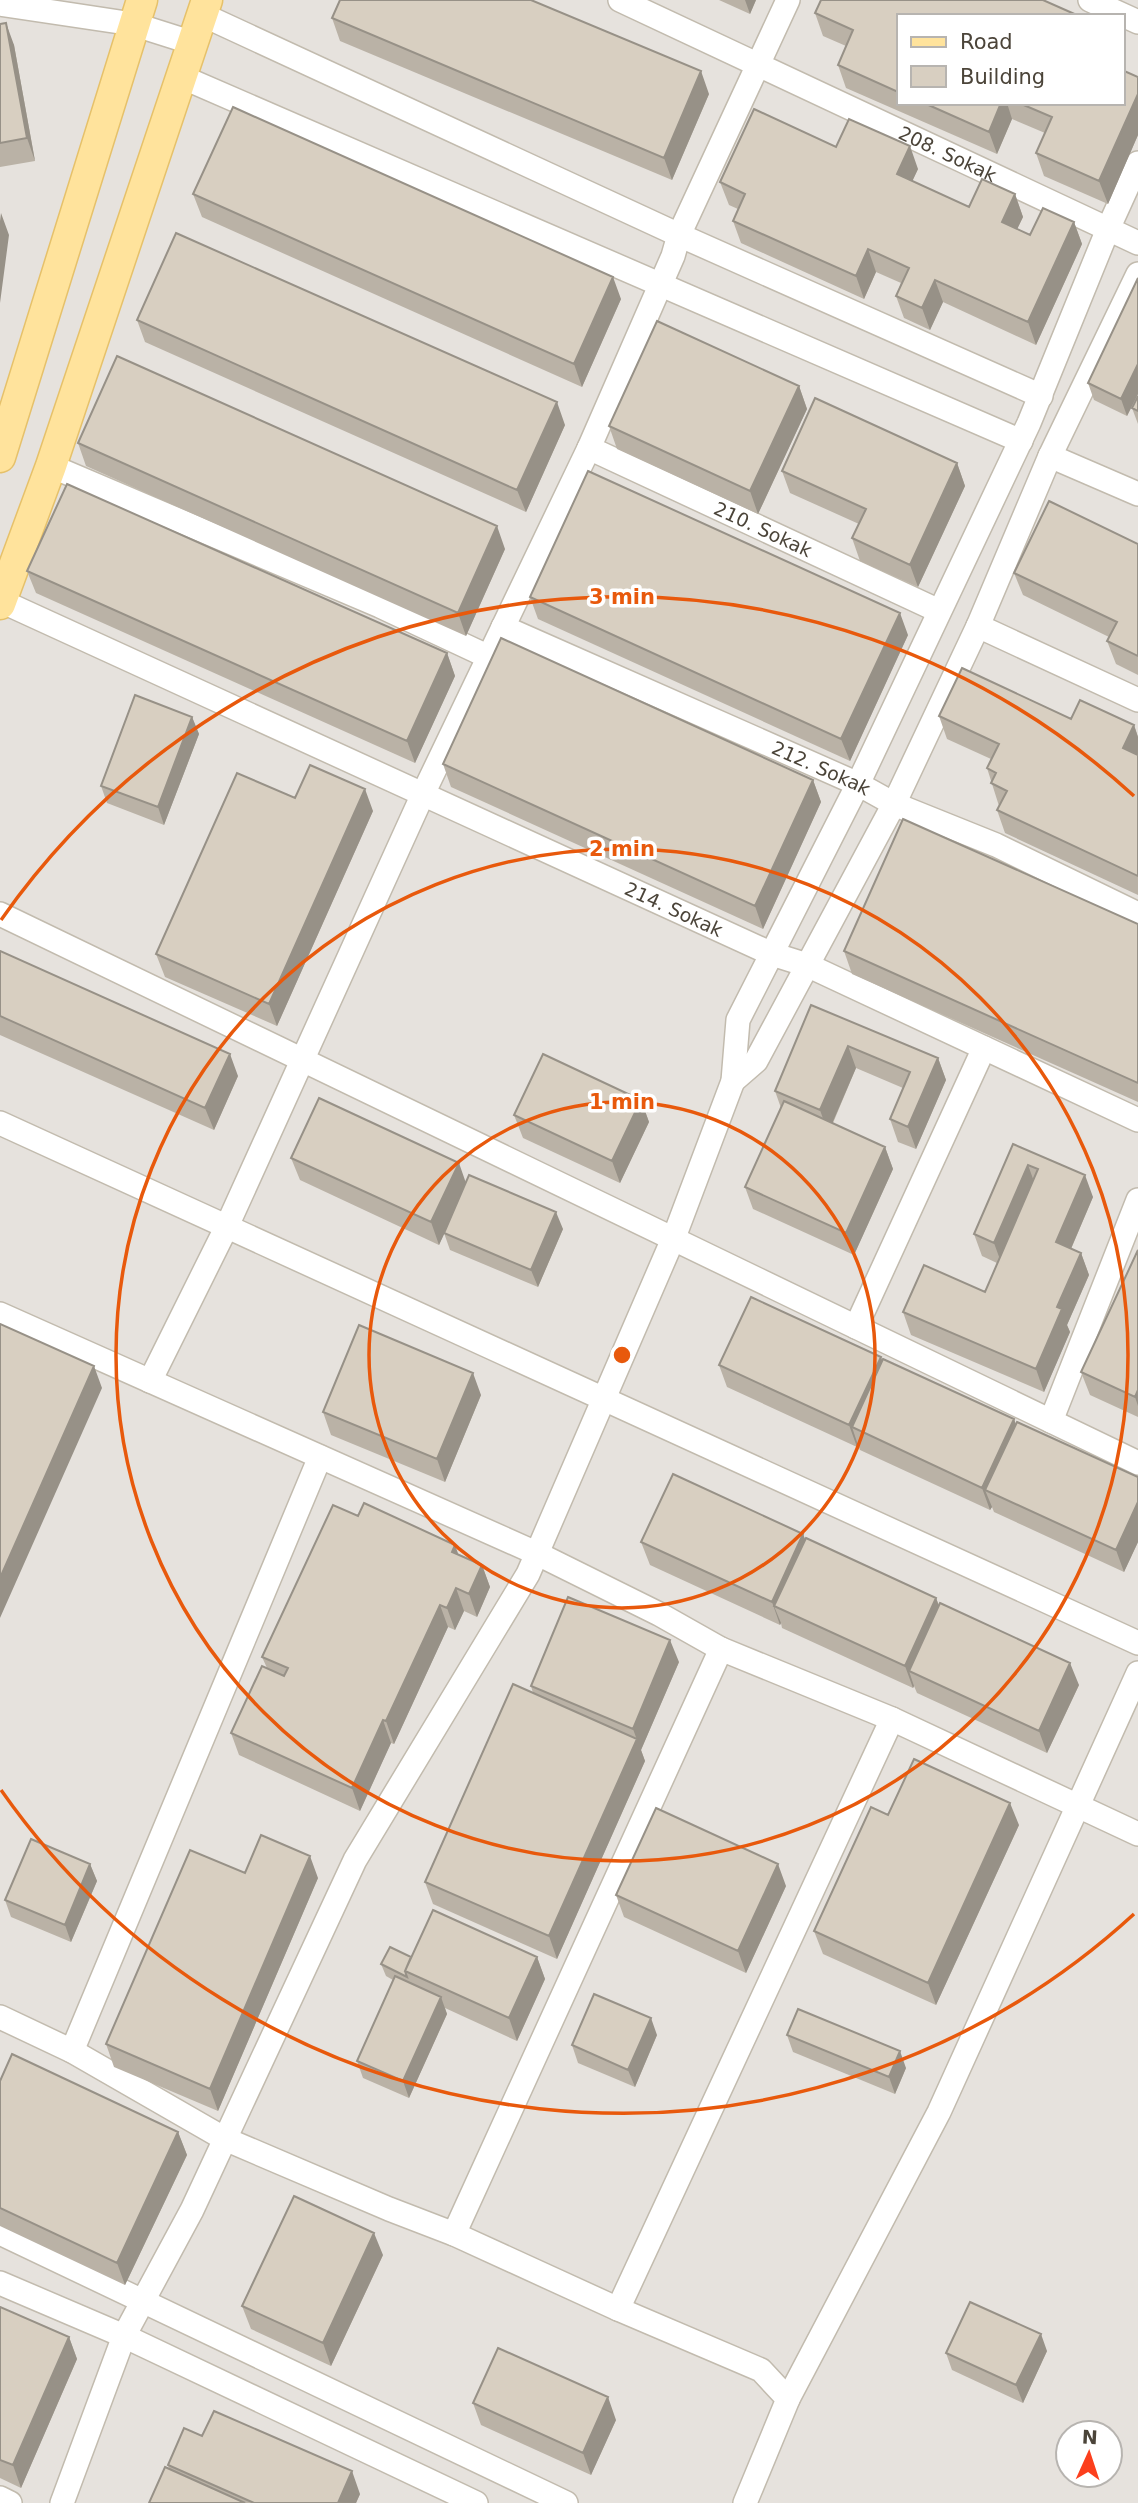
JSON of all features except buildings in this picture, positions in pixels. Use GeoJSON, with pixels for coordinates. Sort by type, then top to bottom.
{"type":"FeatureCollection","features":[{"type":"Feature","properties":{"kind":"main road"},"geometry":{"type":"LineString","coordinates":[[0,603],[51,467],[205,7]]}},
{"type":"Feature","properties":{"kind":"main road"},"geometry":{"type":"LineString","coordinates":[[0,457],[138,12]]}},
{"type":"Feature","properties":{"kind":"street","name":"208. Sokak"},"geometry":{"type":"LineString","coordinates":[[620,0],[1138,243]]}},
{"type":"Feature","properties":{"kind":"street"},"geometry":{"type":"LineString","coordinates":[[150,1381],[227,1226],[423,794],[589,448],[661,284],[679,235],[788,0]]}},
{"type":"Feature","properties":{"kind":"street"},"geometry":{"type":"LineString","coordinates":[[1090,0],[1121,14]]}},
{"type":"Feature","properties":{"kind":"street"},"geometry":{"type":"LineString","coordinates":[[0,4],[138,12],[194,43]]}},
{"type":"Feature","properties":{"kind":"street"},"geometry":{"type":"LineString","coordinates":[[205,7],[679,235],[1041,396]]}},
{"type":"Feature","properties":{"kind":"street"},"geometry":{"type":"LineString","coordinates":[[182,77],[1021,441]]}},
{"type":"Feature","properties":{"kind":"street"},"geometry":{"type":"LineString","coordinates":[[62,2503],[124,2336],[192,2210],[355,1860],[528,1574],[673,1238],[733,1081],[738,1020],[858,784],[1021,441],[1138,163]]}},
{"type":"Feature","properties":{"kind":"street"},"geometry":{"type":"LineString","coordinates":[[733,1081],[756,1061],[894,804],[978,626],[1050,456],[1138,274]]}},
{"type":"Feature","properties":{"kind":"street","name":"210. Sokak"},"geometry":{"type":"LineString","coordinates":[[589,448],[939,611]]}},
{"type":"Feature","properties":{"kind":"street"},"geometry":{"type":"LineString","coordinates":[[1050,456],[1138,494]]}},
{"type":"Feature","properties":{"kind":"street"},"geometry":{"type":"LineString","coordinates":[[51,467],[380,606],[489,657]]}},
{"type":"Feature","properties":{"kind":"street","name":"214. Sokak"},"geometry":{"type":"LineString","coordinates":[[0,603],[772,954],[807,965]]}},
{"type":"Feature","properties":{"kind":"street"},"geometry":{"type":"LineString","coordinates":[[978,626],[1138,700]]}},
{"type":"Feature","properties":{"kind":"street","name":"212. Sokak"},"geometry":{"type":"LineString","coordinates":[[503,627],[858,784],[894,804],[996,845],[1138,914]]}},
{"type":"Feature","properties":{"kind":"street"},"geometry":{"type":"LineString","coordinates":[[0,914],[1138,1463]]}},
{"type":"Feature","properties":{"kind":"street"},"geometry":{"type":"LineString","coordinates":[[807,965],[1138,1120]]}},
{"type":"Feature","properties":{"kind":"street"},"geometry":{"type":"LineString","coordinates":[[856,1327],[984,1048]]}},
{"type":"Feature","properties":{"kind":"street"},"geometry":{"type":"LineString","coordinates":[[0,1124],[604,1397],[1138,1643]]}},
{"type":"Feature","properties":{"kind":"street"},"geometry":{"type":"LineString","coordinates":[[1051,1420],[1138,1200]]}},
{"type":"Feature","properties":{"kind":"street"},"geometry":{"type":"LineString","coordinates":[[0,1314],[536,1553],[659,1614],[721,1649],[892,1719],[1138,1834]]}},
{"type":"Feature","properties":{"kind":"street"},"geometry":{"type":"LineString","coordinates":[[72,2051],[320,1457]]}},
{"type":"Feature","properties":{"kind":"street"},"geometry":{"type":"LineString","coordinates":[[454,2234],[721,1649]]}},
{"type":"Feature","properties":{"kind":"street"},"geometry":{"type":"LineString","coordinates":[[745,2503],[788,2399],[939,2112],[1138,1673]]}},
{"type":"Feature","properties":{"kind":"street"},"geometry":{"type":"LineString","coordinates":[[618,2309],[892,1719]]}},
{"type":"Feature","properties":{"kind":"street"},"geometry":{"type":"LineString","coordinates":[[0,2017],[72,2051],[225,2139],[388,2209],[454,2234],[618,2309],[761,2370],[788,2399]]}},
{"type":"Feature","properties":{"kind":"street"},"geometry":{"type":"LineString","coordinates":[[0,2233],[566,2503]]}},
{"type":"Feature","properties":{"kind":"street"},"geometry":{"type":"LineString","coordinates":[[0,2283],[124,2336],[476,2503]]}},
{"type":"Feature","properties":{"kind":"street"},"geometry":{"type":"LineString","coordinates":[[0,2498],[10,2503]]}},
{"type":"Feature","properties":{"kind":"shaded area"},"geometry":{"type":"Polygon","coordinates":[[[0,0],[1138,0],[1138,2503],[0,2503],[0,0]]]}}]}
